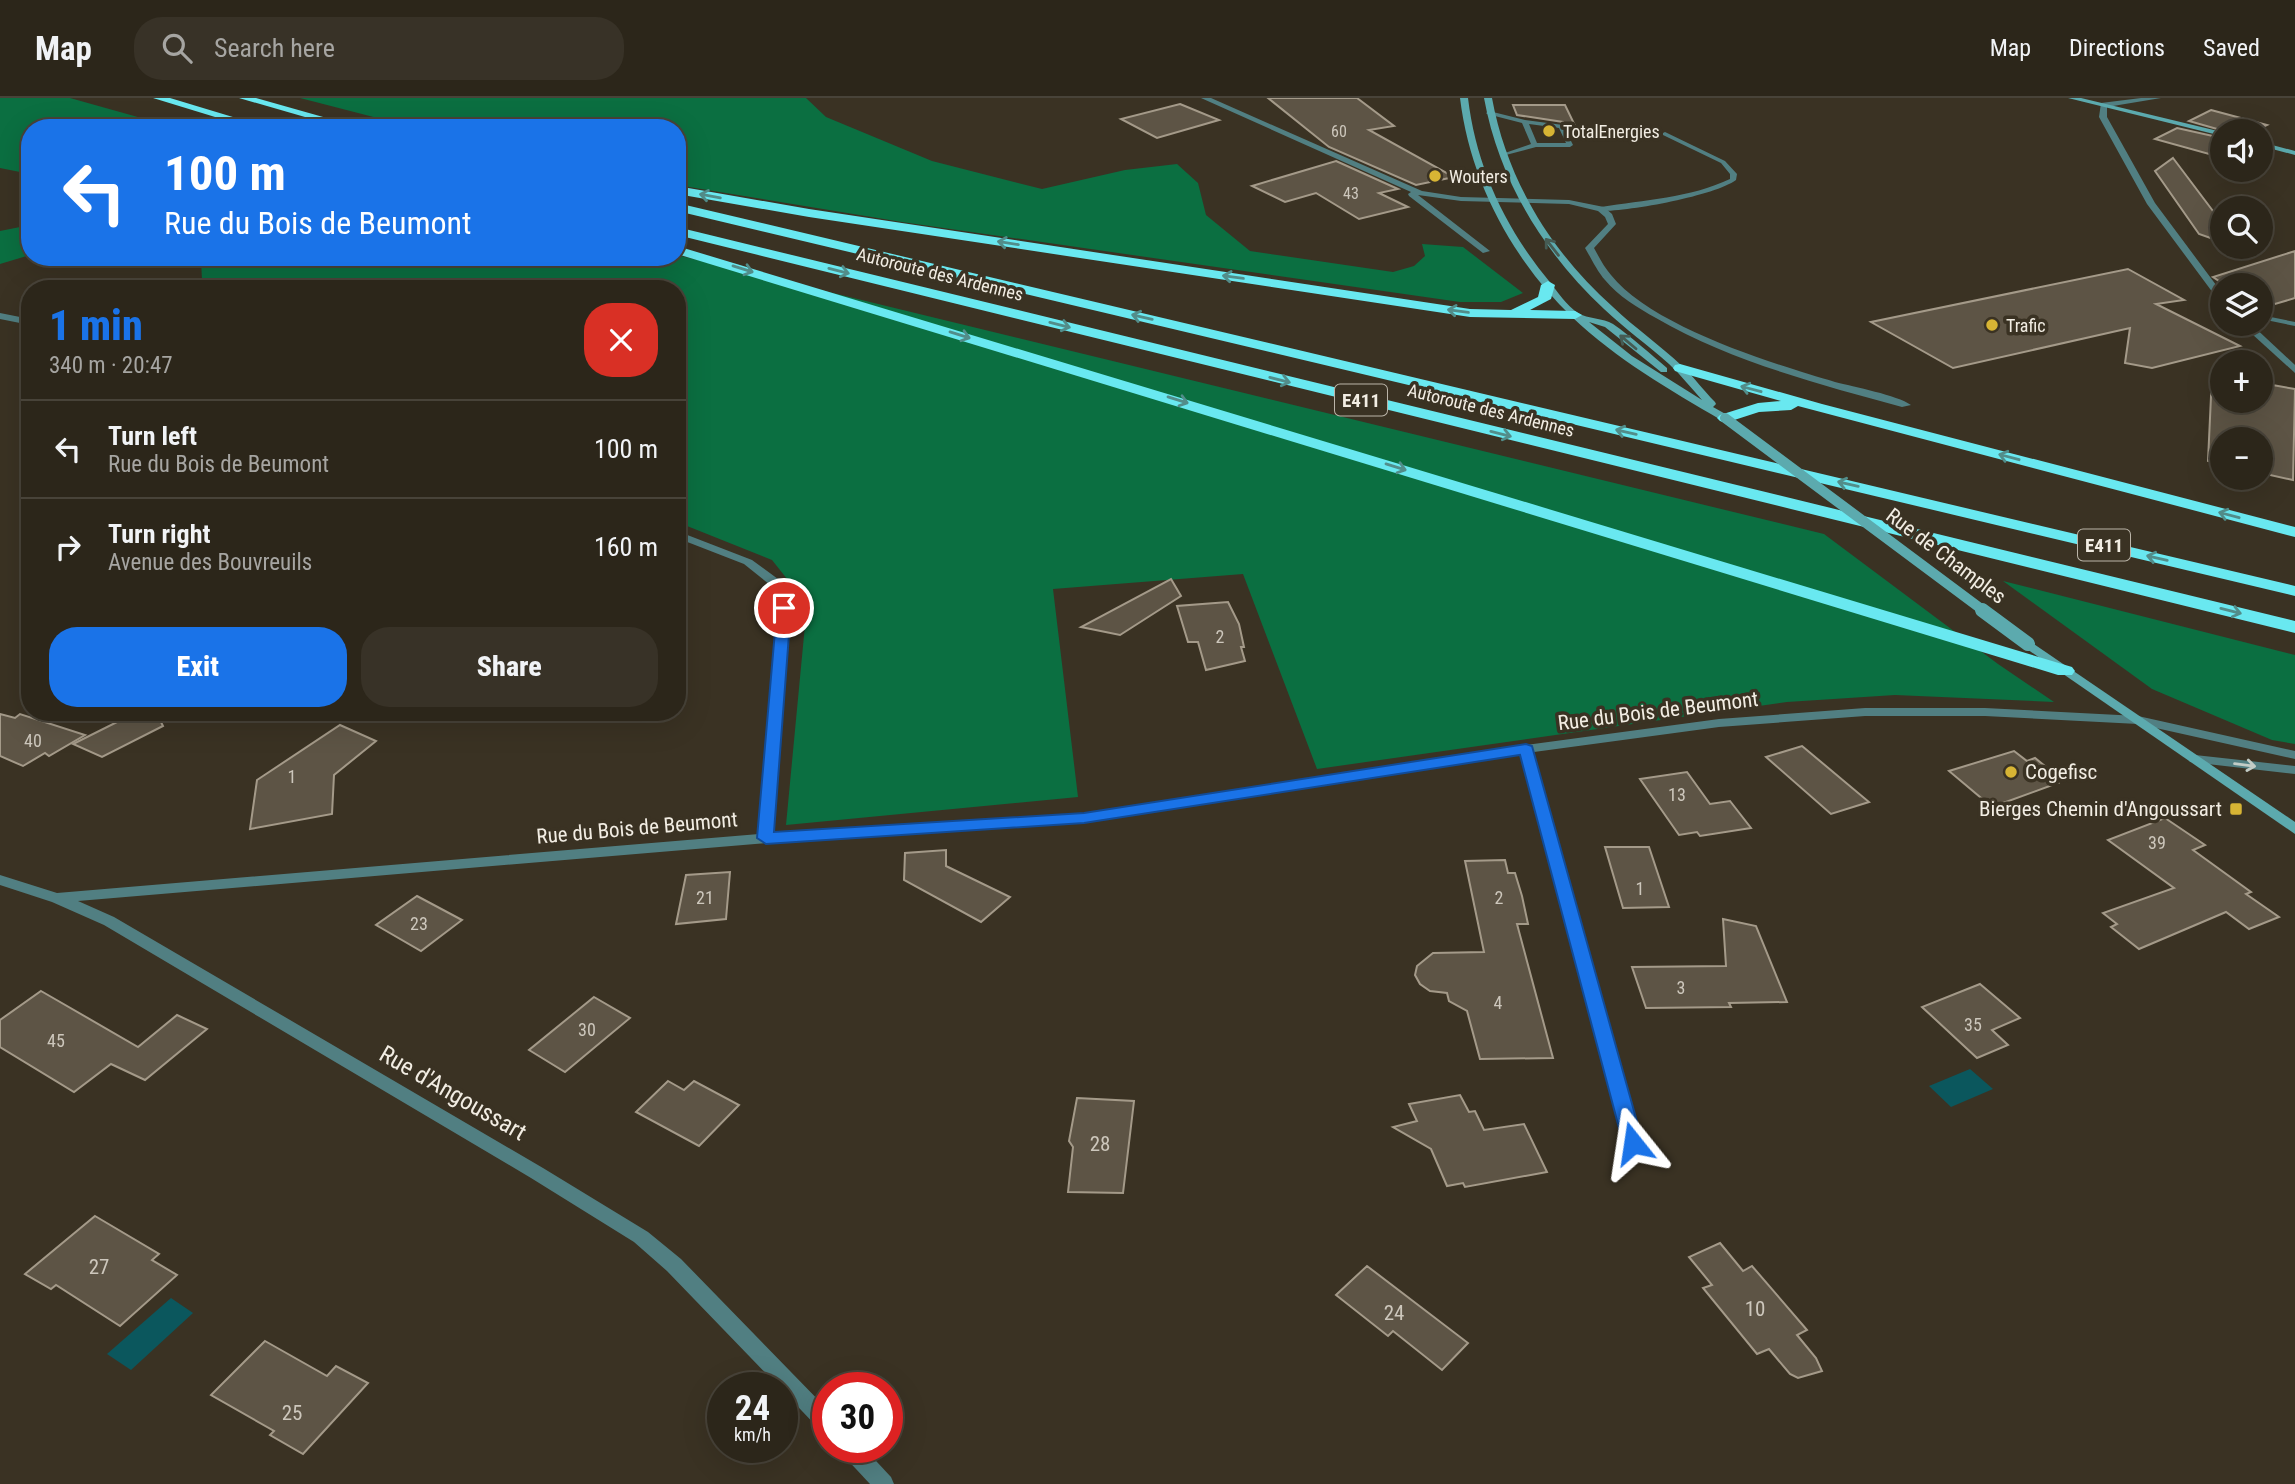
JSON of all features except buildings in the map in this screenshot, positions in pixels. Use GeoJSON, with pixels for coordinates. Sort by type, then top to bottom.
{"type":"FeatureCollection","features":[{"type":"Feature","properties":{"kind":"highway"},"geometry":{"type":"LineString","coordinates":[[158,98],[232,119]]}},
{"type":"Feature","properties":{"kind":"highway"},"geometry":{"type":"LineString","coordinates":[[244,98],[323,119]]}},
{"type":"Feature","properties":{"kind":"highway"},"geometry":{"type":"LineString","coordinates":[[686,191],[1013,244],[1499,315],[1575,315]]}},
{"type":"Feature","properties":{"kind":"highway","name":"Autoroute des Ardennes"},"geometry":{"type":"LineString","coordinates":[[686,209],[2295,591]]}},
{"type":"Feature","properties":{"kind":"highway","name":"Autoroute des Ardennes"},"geometry":{"type":"LineString","coordinates":[[686,233],[2295,627]]}},
{"type":"Feature","properties":{"kind":"highway"},"geometry":{"type":"LineString","coordinates":[[686,253],[2065,671]]}},
{"type":"Feature","properties":{"kind":"highway"},"geometry":{"type":"LineString","coordinates":[[1499,315],[1523,309],[1544,299],[1548,285]]}},
{"type":"Feature","properties":{"kind":"highway"},"geometry":{"type":"LineString","coordinates":[[1680,368],[1817,407],[2295,532]]}},
{"type":"Feature","properties":{"kind":"highway"},"geometry":{"type":"LineString","coordinates":[[1725,418],[1758,408],[1784,405],[1817,407]]}},
{"type":"Feature","properties":{"kind":"main road","name":"Rue de Champles"},"geometry":{"type":"LineString","coordinates":[[1464,98],[1467,131],[1493,200],[1514,238],[1548,285],[1575,315],[1676,390],[1725,418],[2065,671],[2295,829]]}},
{"type":"Feature","properties":{"kind":"main road"},"geometry":{"type":"LineString","coordinates":[[1488,98],[1489,113],[1504,155],[1545,238],[1588,289],[1680,368],[1725,418]]}},
{"type":"Feature","properties":{"kind":"main road"},"geometry":{"type":"LineString","coordinates":[[2072,98],[2210,131]]}},
{"type":"Feature","properties":{"kind":"main road"},"geometry":{"type":"LineString","coordinates":[[2273,147],[2295,153]]}},
{"type":"Feature","properties":{"kind":"main road"},"geometry":{"type":"LineString","coordinates":[[1575,315],[1608,325],[1632,346],[1703,396]]}},
{"type":"Feature","properties":{"kind":"street"},"geometry":{"type":"LineString","coordinates":[[1205,98],[1405,188],[1436,197],[1569,202],[1601,209],[1609,216],[1612,224],[1589,248],[1593,260],[1625,295],[1644,308],[1679,327],[1766,364],[1906,405]]}},
{"type":"Feature","properties":{"kind":"street"},"geometry":{"type":"LineString","coordinates":[[2157,98],[2104,105],[2103,117],[2151,204],[2210,283]]}},
{"type":"Feature","properties":{"kind":"street"},"geometry":{"type":"LineString","coordinates":[[1405,188],[1486,250]]}},
{"type":"Feature","properties":{"kind":"street"},"geometry":{"type":"LineString","coordinates":[[0,316],[21,320]]}},
{"type":"Feature","properties":{"kind":"street"},"geometry":{"type":"LineString","coordinates":[[2259,336],[2295,370]]}},
{"type":"Feature","properties":{"kind":"street"},"geometry":{"type":"LineString","coordinates":[[686,538],[748,562],[774,582],[784,608],[766,838]]}},
{"type":"Feature","properties":{"kind":"street","name":"Rue du Bois de Beumont"},"geometry":{"type":"LineString","coordinates":[[57,898],[766,838],[1084,818],[1526,749],[1719,723],[1865,712],[1973,712],[2138,720],[2295,755]]}},
{"type":"Feature","properties":{"kind":"street"},"geometry":{"type":"LineString","coordinates":[[1526,749],[1633,1143]]}},
{"type":"Feature","properties":{"kind":"street"},"geometry":{"type":"LineString","coordinates":[[2195,759],[2295,770]]}},
{"type":"Feature","properties":{"kind":"street","name":"Rue d'Angoussart"},"geometry":{"type":"LineString","coordinates":[[0,880],[57,898],[109,921],[526,1166],[640,1237],[674,1265],[812,1407]]}},
{"type":"Feature","properties":{"kind":"street"},"geometry":{"type":"LineString","coordinates":[[864,1463],[884,1484]]}},
{"type":"Feature","properties":{"kind":"lane"},"geometry":{"type":"LineString","coordinates":[[1489,113],[1561,126],[1570,145],[1535,145],[1504,155]]}},
{"type":"Feature","properties":{"kind":"lane"},"geometry":{"type":"LineString","coordinates":[[1525,121],[1535,145]]}},
{"type":"Feature","properties":{"kind":"lane"},"geometry":{"type":"LineString","coordinates":[[1541,124],[1551,145]]}},
{"type":"Feature","properties":{"kind":"lane"},"geometry":{"type":"LineString","coordinates":[[1601,209],[1704,191],[1733,180],[1734,174],[1723,162],[1665,134]]}},
{"type":"Feature","properties":{"kind":"lane"},"geometry":{"type":"LineString","coordinates":[[2273,318],[2295,324]]}},
{"type":"Feature","properties":{"kind":"lane"},"geometry":{"type":"LineString","coordinates":[[2277,319],[2295,334]]}},
{"type":"Feature","properties":{"kind":"green space"},"geometry":{"type":"Polygon","coordinates":[[[0,98],[70,98],[145,119],[21,119],[21,172],[0,168],[0,98]]]}},
{"type":"Feature","properties":{"kind":"green space"},"geometry":{"type":"Polygon","coordinates":[[[300,98],[806,98],[826,117],[932,161],[1042,189],[1125,170],[1177,164],[1198,183],[1206,215],[1250,251],[1393,272],[1414,266],[1425,256],[1422,244],[1463,247],[1523,293],[1501,302],[1460,302],[902,222],[686,186],[686,119],[381,119],[300,98]]]}},
{"type":"Feature","properties":{"kind":"green space"},"geometry":{"type":"Polygon","coordinates":[[[21,227],[21,258],[0,264],[0,231],[21,227]]]}},
{"type":"Feature","properties":{"kind":"green space"},"geometry":{"type":"Polygon","coordinates":[[[686,257],[1824,534],[1998,664],[2054,702],[1895,695],[1787,702],[1317,769],[1243,574],[1053,589],[1078,797],[786,825],[807,604],[772,560],[686,526],[686,280],[202,280],[201,266],[686,266],[686,257]]]}},
{"type":"Feature","properties":{"kind":"green space"},"geometry":{"type":"Polygon","coordinates":[[[2003,581],[2295,655],[2295,744],[2272,740],[2152,689],[2003,581]]]}},
{"type":"Feature","properties":{"kind":"water"},"geometry":{"type":"Polygon","coordinates":[[[1970,1069],[1993,1089],[1951,1107],[1929,1086],[1970,1069]]]}},
{"type":"Feature","properties":{"kind":"water"},"geometry":{"type":"Polygon","coordinates":[[[171,1298],[193,1313],[131,1370],[107,1354],[171,1298]]]}},
{"type":"Feature","properties":{"kind":"place","name":"TotalEnergies"},"geometry":{"type":"Point","coordinates":[1549,131]}},
{"type":"Feature","properties":{"kind":"place","name":"Wouters"},"geometry":{"type":"Point","coordinates":[1435,176]}},
{"type":"Feature","properties":{"kind":"place","name":"Trafic"},"geometry":{"type":"Point","coordinates":[1992,325]}},
{"type":"Feature","properties":{"kind":"place","name":"Cogefisc"},"geometry":{"type":"Point","coordinates":[2011,772]}},
{"type":"Feature","properties":{"kind":"place","name":"Bierges Chemin d'Angoussart"},"geometry":{"type":"Point","coordinates":[2236,809]}},
{"type":"Feature","properties":{"kind":"route"},"geometry":{"type":"LineString","coordinates":[[784,608],[766,838],[1084,818],[1526,749],[1633,1143]]}}]}
